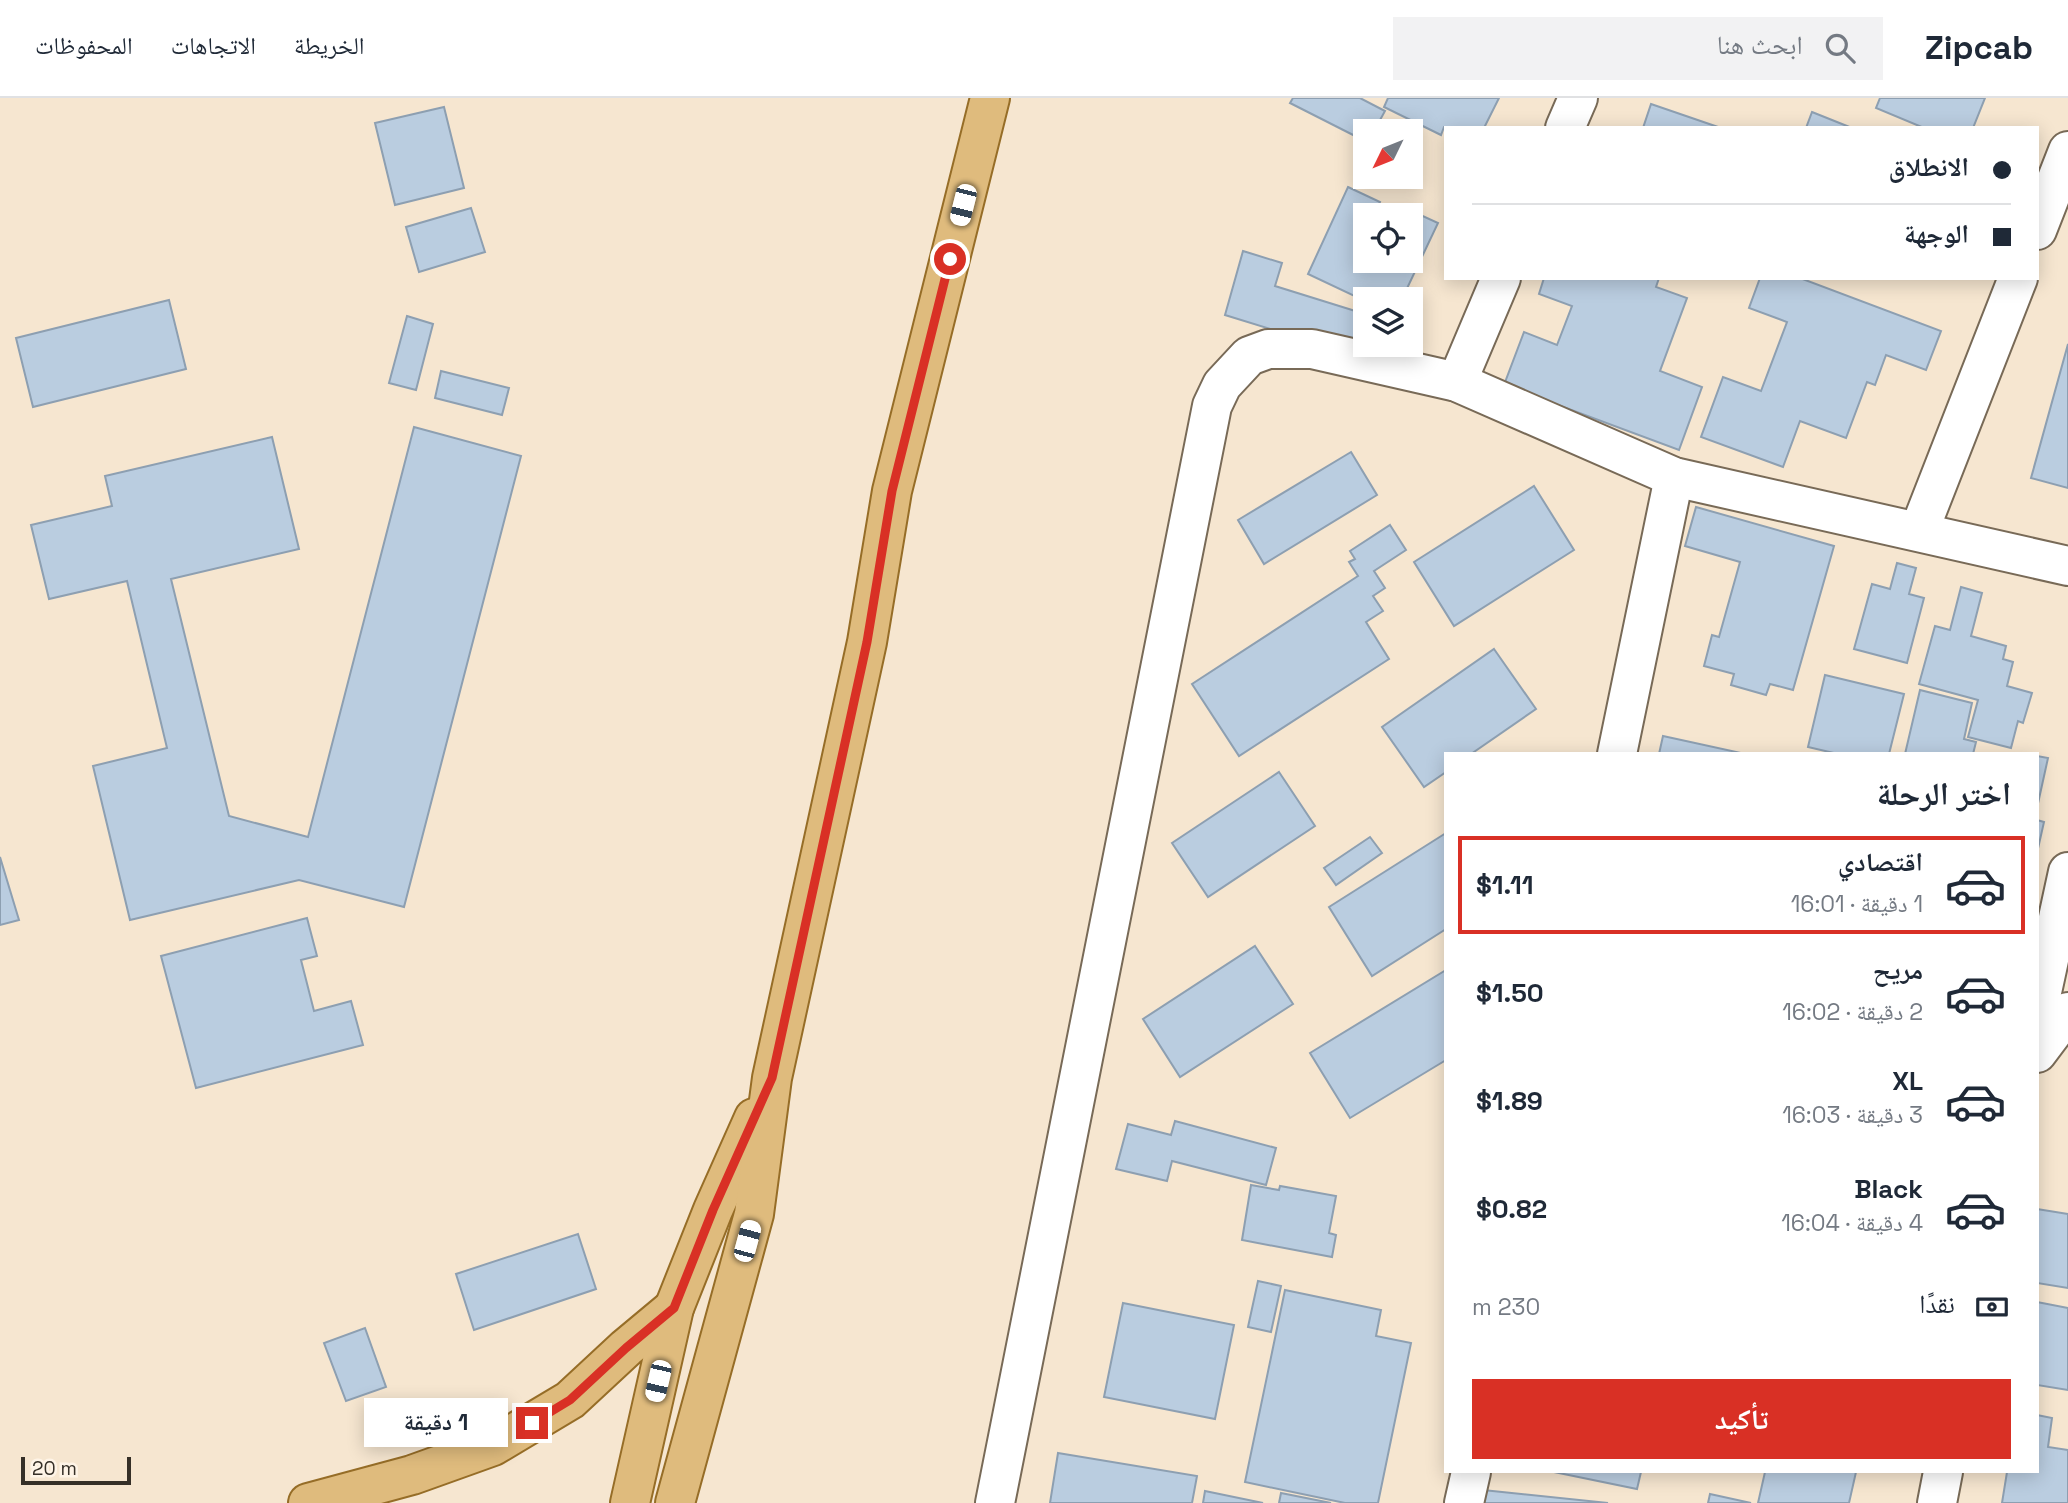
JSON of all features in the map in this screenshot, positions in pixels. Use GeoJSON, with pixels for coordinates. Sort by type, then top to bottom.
{"type":"FeatureCollection","features":[{"type":"Feature","properties":{"kind":"main road"},"geometry":{"type":"LineString","coordinates":[[678,1496],[754,1214],[772,1078],[867,642],[892,491],[990,98]]}},
{"type":"Feature","properties":{"kind":"main road"},"geometry":{"type":"LineString","coordinates":[[630,1503],[674,1308],[713,1210],[772,1078]]}},
{"type":"Feature","properties":{"kind":"main road"},"geometry":{"type":"LineString","coordinates":[[308,1503],[412,1475],[494,1446],[570,1400],[674,1308]]}},
{"type":"Feature","properties":{"kind":"street"},"geometry":{"type":"LineString","coordinates":[[1566,126],[1578,98]]}},
{"type":"Feature","properties":{"kind":"street"},"geometry":{"type":"LineString","coordinates":[[2039,225],[2068,151]]}},
{"type":"Feature","properties":{"kind":"street"},"geometry":{"type":"LineString","coordinates":[[1457,382],[1500,280]]}},
{"type":"Feature","properties":{"kind":"street"},"geometry":{"type":"LineString","coordinates":[[1919,531],[2017,280]]}},
{"type":"Feature","properties":{"kind":"street"},"geometry":{"type":"LineString","coordinates":[[995,1503],[1212,406],[1222,385],[1249,356],[1268,349],[1312,349],[1457,382],[1674,477],[2068,566]]}},
{"type":"Feature","properties":{"kind":"street"},"geometry":{"type":"LineString","coordinates":[[1617,752],[1674,477]]}},
{"type":"Feature","properties":{"kind":"street"},"geometry":{"type":"LineString","coordinates":[[2039,1006],[2068,872]]}},
{"type":"Feature","properties":{"kind":"street"},"geometry":{"type":"LineString","coordinates":[[2039,1050],[2068,1012]]}},
{"type":"Feature","properties":{"kind":"street"},"geometry":{"type":"LineString","coordinates":[[1464,1503],[1471,1473]]}},
{"type":"Feature","properties":{"kind":"street"},"geometry":{"type":"LineString","coordinates":[[1937,1503],[1943,1473]]}},
{"type":"Feature","properties":{"kind":"building"},"geometry":{"type":"Polygon","coordinates":[[[1293,98],[1360,98],[1385,111],[1381,119],[1353,119],[1353,135],[1290,103],[1293,98]]]}},
{"type":"Feature","properties":{"kind":"building"},"geometry":{"type":"Polygon","coordinates":[[[1388,98],[1499,98],[1485,126],[1444,126],[1441,135],[1423,126],[1423,119],[1408,119],[1384,107],[1388,98]]]}},
{"type":"Feature","properties":{"kind":"building"},"geometry":{"type":"Polygon","coordinates":[[[1880,98],[1985,98],[1974,126],[1919,126],[1876,108],[1880,98]]]}},
{"type":"Feature","properties":{"kind":"building"},"geometry":{"type":"Polygon","coordinates":[[[1651,104],[1715,126],[1644,126],[1651,104]]]}},
{"type":"Feature","properties":{"kind":"building"},"geometry":{"type":"Polygon","coordinates":[[[444,107],[464,188],[395,205],[375,123],[444,107]]]}},
{"type":"Feature","properties":{"kind":"building"},"geometry":{"type":"Polygon","coordinates":[[[1812,112],[1847,126],[1807,126],[1812,112]]]}},
{"type":"Feature","properties":{"kind":"building"},"geometry":{"type":"Polygon","coordinates":[[[1348,187],[1380,202],[1353,203],[1353,273],[1414,273],[1408,287],[1353,287],[1353,295],[1308,274],[1348,187]]]}},
{"type":"Feature","properties":{"kind":"building"},"geometry":{"type":"Polygon","coordinates":[[[471,208],[485,252],[419,272],[406,227],[471,208]]]}},
{"type":"Feature","properties":{"kind":"building"},"geometry":{"type":"Polygon","coordinates":[[[1423,216],[1438,223],[1423,255],[1423,216]]]}},
{"type":"Feature","properties":{"kind":"building"},"geometry":{"type":"Polygon","coordinates":[[[1243,251],[1282,263],[1275,286],[1353,310],[1353,354],[1225,315],[1243,251]]]}},
{"type":"Feature","properties":{"kind":"building"},"geometry":{"type":"Polygon","coordinates":[[[1543,280],[1658,280],[1656,287],[1687,298],[1660,371],[1702,387],[1679,450],[1504,385],[1524,332],[1557,345],[1572,306],[1539,294],[1543,280]]]}},
{"type":"Feature","properties":{"kind":"building"},"geometry":{"type":"Polygon","coordinates":[[[1759,280],[1805,280],[1941,331],[1926,370],[1886,355],[1875,385],[1867,382],[1846,438],[1800,421],[1783,467],[1701,437],[1723,377],[1761,391],[1787,322],[1749,308],[1759,280]]]}},
{"type":"Feature","properties":{"kind":"building"},"geometry":{"type":"Polygon","coordinates":[[[169,300],[186,369],[33,407],[16,338],[169,300]]]}},
{"type":"Feature","properties":{"kind":"building"},"geometry":{"type":"Polygon","coordinates":[[[407,316],[433,324],[416,390],[389,383],[407,316]]]}},
{"type":"Feature","properties":{"kind":"building"},"geometry":{"type":"Polygon","coordinates":[[[2068,344],[2068,488],[2031,478],[2068,344]]]}},
{"type":"Feature","properties":{"kind":"building"},"geometry":{"type":"Polygon","coordinates":[[[441,371],[509,388],[502,415],[435,398],[441,371]]]}},
{"type":"Feature","properties":{"kind":"building"},"geometry":{"type":"Polygon","coordinates":[[[414,427],[521,456],[404,907],[299,880],[130,920],[93,766],[167,748],[127,581],[49,599],[31,525],[112,506],[105,476],[272,437],[299,549],[171,579],[229,816],[308,837],[414,427]]]}},
{"type":"Feature","properties":{"kind":"building"},"geometry":{"type":"Polygon","coordinates":[[[1351,452],[1377,495],[1264,564],[1238,520],[1351,452]]]}},
{"type":"Feature","properties":{"kind":"building"},"geometry":{"type":"Polygon","coordinates":[[[1534,486],[1574,550],[1454,626],[1414,562],[1534,486]]]}},
{"type":"Feature","properties":{"kind":"building"},"geometry":{"type":"Polygon","coordinates":[[[1696,507],[1834,546],[1793,690],[1770,684],[1766,695],[1731,685],[1734,674],[1704,666],[1712,635],[1719,637],[1740,562],[1685,546],[1696,507]]]}},
{"type":"Feature","properties":{"kind":"building"},"geometry":{"type":"Polygon","coordinates":[[[1390,525],[1406,550],[1374,571],[1385,588],[1373,596],[1383,611],[1366,622],[1389,659],[1239,756],[1192,684],[1358,576],[1349,562],[1355,559],[1350,551],[1390,525]]]}},
{"type":"Feature","properties":{"kind":"building"},"geometry":{"type":"Polygon","coordinates":[[[1897,563],[1916,568],[1909,594],[1924,598],[1907,663],[1854,649],[1872,584],[1890,589],[1897,563]]]}},
{"type":"Feature","properties":{"kind":"building"},"geometry":{"type":"Polygon","coordinates":[[[1961,587],[1982,593],[1971,636],[2006,646],[2003,659],[2013,662],[2007,686],[2032,693],[2023,723],[2018,721],[2011,748],[1968,737],[1978,700],[1919,684],[1935,626],[1950,630],[1961,587]]]}},
{"type":"Feature","properties":{"kind":"building"},"geometry":{"type":"Polygon","coordinates":[[[1494,649],[1536,709],[1474,752],[1444,752],[1444,773],[1424,787],[1382,727],[1494,649]]]}},
{"type":"Feature","properties":{"kind":"building"},"geometry":{"type":"Polygon","coordinates":[[[1825,675],[1904,694],[1890,752],[1829,752],[1808,747],[1825,675]]]}},
{"type":"Feature","properties":{"kind":"building"},"geometry":{"type":"Polygon","coordinates":[[[1920,690],[1972,703],[1964,739],[1976,742],[1974,752],[1905,752],[1920,690]]]}},
{"type":"Feature","properties":{"kind":"building"},"geometry":{"type":"Polygon","coordinates":[[[1663,736],[1736,752],[1659,752],[1663,736]]]}},
{"type":"Feature","properties":{"kind":"building"},"geometry":{"type":"Polygon","coordinates":[[[2039,756],[2048,758],[2039,799],[2039,756]]]}},
{"type":"Feature","properties":{"kind":"building"},"geometry":{"type":"Polygon","coordinates":[[[1279,772],[1315,826],[1208,897],[1172,843],[1279,772]]]}},
{"type":"Feature","properties":{"kind":"building"},"geometry":{"type":"Polygon","coordinates":[[[2039,821],[2044,822],[2039,844],[2039,821]]]}},
{"type":"Feature","properties":{"kind":"building"},"geometry":{"type":"Polygon","coordinates":[[[1444,834],[1444,930],[1372,976],[1329,907],[1444,834]]]}},
{"type":"Feature","properties":{"kind":"building"},"geometry":{"type":"Polygon","coordinates":[[[1370,837],[1382,853],[1336,885],[1324,868],[1370,837]]]}},
{"type":"Feature","properties":{"kind":"building"},"geometry":{"type":"Polygon","coordinates":[[[0,857],[19,920],[0,925],[0,857]]]}},
{"type":"Feature","properties":{"kind":"building"},"geometry":{"type":"Polygon","coordinates":[[[307,918],[317,956],[301,960],[314,1011],[351,1001],[363,1045],[196,1088],[161,956],[307,918]]]}},
{"type":"Feature","properties":{"kind":"building"},"geometry":{"type":"Polygon","coordinates":[[[1255,946],[1293,1004],[1180,1077],[1143,1019],[1255,946]]]}},
{"type":"Feature","properties":{"kind":"building"},"geometry":{"type":"Polygon","coordinates":[[[1444,971],[1444,1061],[1350,1118],[1310,1053],[1444,971]]]}},
{"type":"Feature","properties":{"kind":"building"},"geometry":{"type":"Polygon","coordinates":[[[1175,1121],[1276,1148],[1266,1185],[1172,1161],[1167,1181],[1116,1169],[1128,1124],[1171,1135],[1175,1121]]]}},
{"type":"Feature","properties":{"kind":"building"},"geometry":{"type":"Polygon","coordinates":[[[1251,1185],[1279,1190],[1280,1186],[1336,1196],[1329,1233],[1336,1235],[1332,1257],[1242,1240],[1251,1185]]]}},
{"type":"Feature","properties":{"kind":"building"},"geometry":{"type":"Polygon","coordinates":[[[2039,1209],[2068,1214],[2068,1288],[2039,1283],[2039,1209]]]}},
{"type":"Feature","properties":{"kind":"building"},"geometry":{"type":"Polygon","coordinates":[[[578,1234],[596,1289],[474,1330],[456,1274],[578,1234]]]}},
{"type":"Feature","properties":{"kind":"building"},"geometry":{"type":"Polygon","coordinates":[[[1258,1281],[1281,1286],[1271,1332],[1248,1327],[1258,1281]]]}},
{"type":"Feature","properties":{"kind":"building"},"geometry":{"type":"Polygon","coordinates":[[[1285,1290],[1381,1310],[1376,1336],[1411,1343],[1378,1503],[1345,1503],[1245,1482],[1285,1290]]]}},
{"type":"Feature","properties":{"kind":"building"},"geometry":{"type":"Polygon","coordinates":[[[2039,1302],[2068,1308],[2068,1390],[2039,1385],[2039,1302]]]}},
{"type":"Feature","properties":{"kind":"building"},"geometry":{"type":"Polygon","coordinates":[[[1123,1303],[1234,1325],[1215,1419],[1104,1397],[1123,1303]]]}},
{"type":"Feature","properties":{"kind":"building"},"geometry":{"type":"Polygon","coordinates":[[[365,1328],[386,1387],[346,1401],[324,1343],[365,1328]]]}},
{"type":"Feature","properties":{"kind":"building"},"geometry":{"type":"Polygon","coordinates":[[[2039,1415],[2052,1418],[2048,1447],[2068,1450],[2068,1503],[2002,1503],[2007,1473],[2039,1473],[2039,1415]]]}},
{"type":"Feature","properties":{"kind":"building"},"geometry":{"type":"Polygon","coordinates":[[[1058,1453],[1197,1476],[1192,1503],[1050,1503],[1058,1453]]]}},
{"type":"Feature","properties":{"kind":"building"},"geometry":{"type":"Polygon","coordinates":[[[1559,1473],[1641,1473],[1637,1489],[1559,1473]]]}},
{"type":"Feature","properties":{"kind":"building"},"geometry":{"type":"Polygon","coordinates":[[[1765,1473],[1856,1473],[1849,1503],[1758,1503],[1765,1473]]]}},
{"type":"Feature","properties":{"kind":"building"},"geometry":{"type":"Polygon","coordinates":[[[1483,1490],[1608,1503],[1482,1503],[1483,1490]]]}},
{"type":"Feature","properties":{"kind":"building"},"geometry":{"type":"Polygon","coordinates":[[[1205,1491],[1263,1503],[1203,1503],[1205,1491]]]}},
{"type":"Feature","properties":{"kind":"building"},"geometry":{"type":"Polygon","coordinates":[[[1281,1493],[1331,1503],[1279,1503],[1281,1493]]]}},
{"type":"Feature","properties":{"kind":"building"},"geometry":{"type":"Polygon","coordinates":[[[1710,1494],[1751,1503],[1708,1503],[1710,1494]]]}},
{"type":"Feature","properties":{"kind":"route"},"geometry":{"type":"LineString","coordinates":[[532,1423],[570,1400],[674,1308],[713,1210],[772,1078],[867,642],[892,491],[950,259]]}}]}
